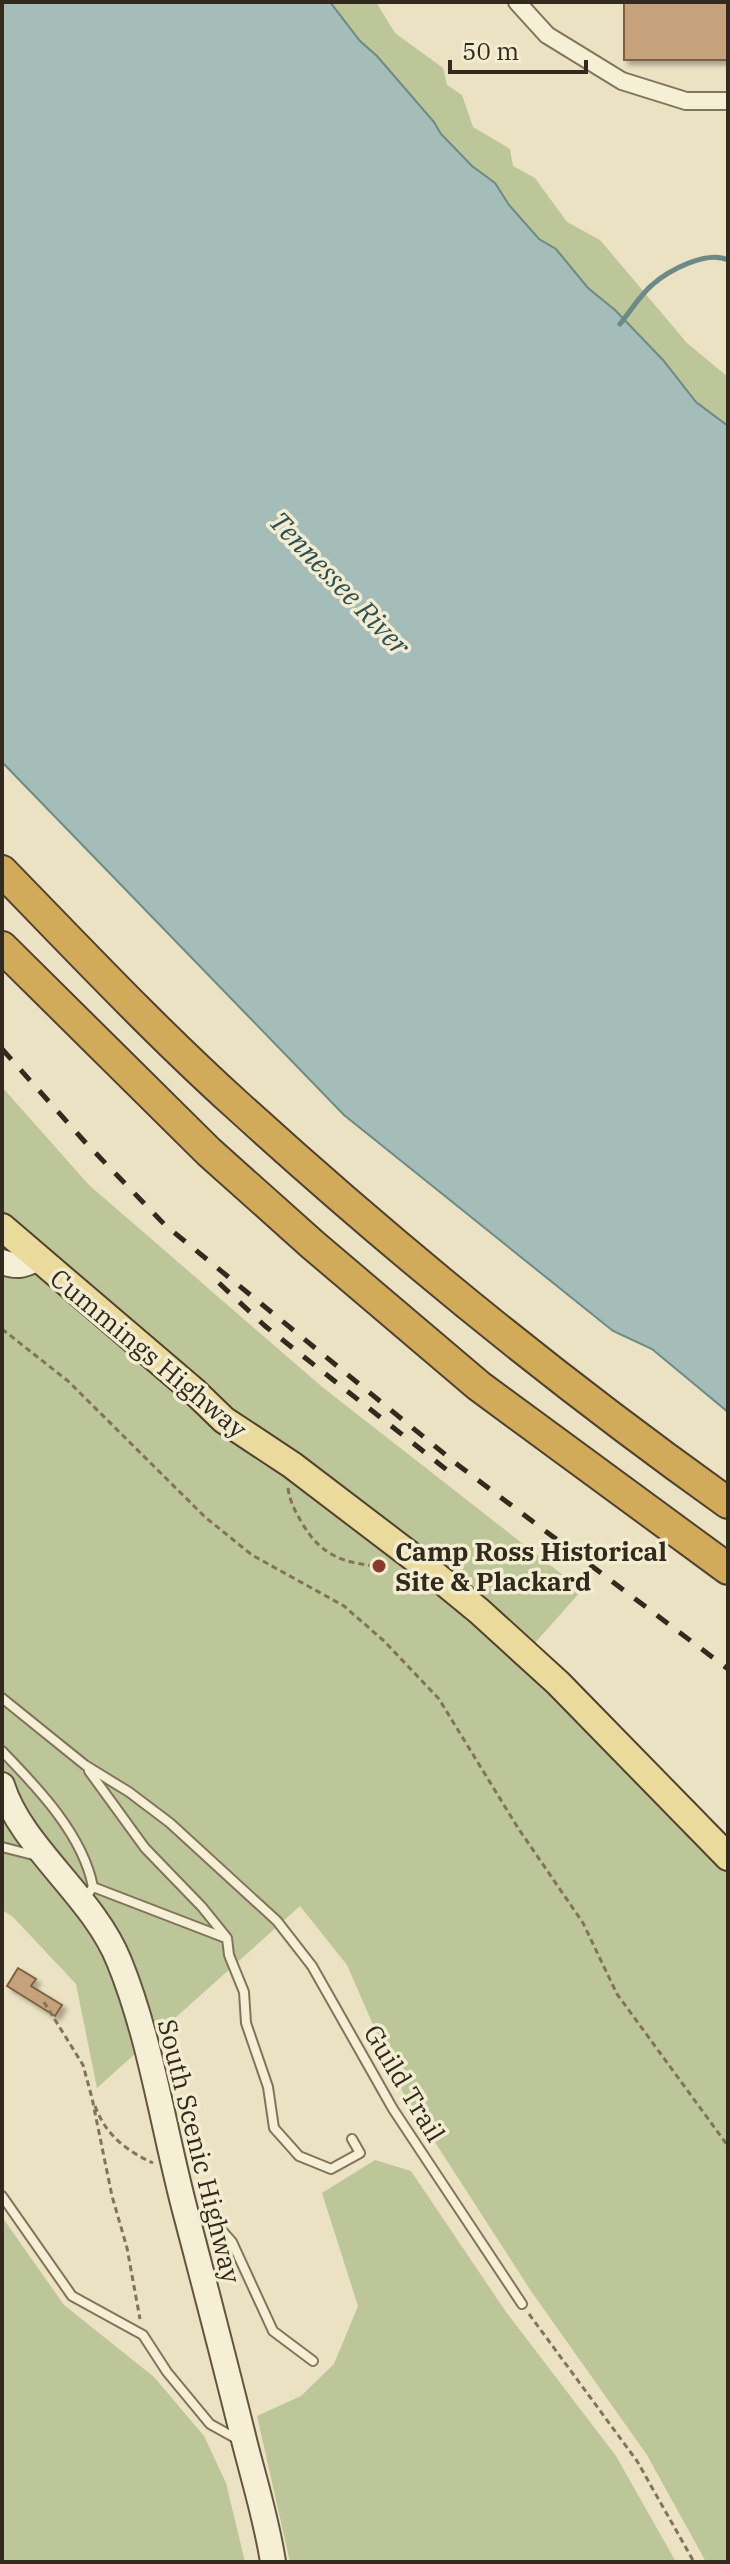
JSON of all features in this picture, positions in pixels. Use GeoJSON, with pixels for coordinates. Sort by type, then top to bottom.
{"type":"FeatureCollection","features":[{"type":"Feature","properties":{"kind":"highway"},"geometry":{"type":"LineString","coordinates":[[2,871],[236,1105],[382,1234],[512,1340],[659,1454],[728,1503]]}},
{"type":"Feature","properties":{"kind":"highway"},"geometry":{"type":"LineString","coordinates":[[2,947],[209,1152],[313,1245],[479,1386],[728,1569]]}},
{"type":"Feature","properties":{"kind":"main road","name":"Cummings Highway"},"geometry":{"type":"LineString","coordinates":[[2,1227],[224,1420],[292,1465],[421,1564],[558,1683],[728,1857]]}},
{"type":"Feature","properties":{"kind":"main road"},"geometry":{"type":"LineString","coordinates":[[2,1262],[15,1266],[36,1259]]}},
{"type":"Feature","properties":{"kind":"main road","name":"South Scenic Highway"},"geometry":{"type":"LineString","coordinates":[[2,1785],[19,1820],[49,1860],[88,1894],[119,1960],[154,2078],[273,2562]]}},
{"type":"Feature","properties":{"kind":"street"},"geometry":{"type":"LineString","coordinates":[[517,2],[547,35],[622,81],[686,101],[728,101]]}},
{"type":"Feature","properties":{"kind":"lane","name":"Guild Trail"},"geometry":{"type":"LineString","coordinates":[[2,1698],[85,1765],[129,1792],[170,1823],[277,1921],[312,1966],[393,2109],[522,2304]]}},
{"type":"Feature","properties":{"kind":"lane"},"geometry":{"type":"LineString","coordinates":[[2,1751],[78,1845],[89,1868],[88,1894],[227,1938]]}},
{"type":"Feature","properties":{"kind":"lane"},"geometry":{"type":"LineString","coordinates":[[85,1765],[145,1848],[227,1938],[229,1955],[244,1992],[246,2023],[268,2087],[274,2128],[299,2156],[331,2169],[360,2153],[352,2139]]}},
{"type":"Feature","properties":{"kind":"lane"},"geometry":{"type":"LineString","coordinates":[[2,1847],[49,1860]]}},
{"type":"Feature","properties":{"kind":"lane"},"geometry":{"type":"LineString","coordinates":[[2,2196],[72,2296],[143,2335],[167,2372],[210,2424],[245,2443]]}},
{"type":"Feature","properties":{"kind":"lane"},"geometry":{"type":"LineString","coordinates":[[185,2211],[217,2225],[232,2242],[273,2331],[313,2361]]}},
{"type":"Feature","properties":{"kind":"path"},"geometry":{"type":"LineString","coordinates":[[2,1329],[68,1381],[205,1517],[252,1555],[344,1606],[384,1641],[439,1699],[532,1850],[583,1923],[617,1994],[728,2146]]}},
{"type":"Feature","properties":{"kind":"path"},"geometry":{"type":"LineString","coordinates":[[292,1465],[288,1485],[290,1503],[313,1542],[329,1555],[379,1566],[421,1564]]}},
{"type":"Feature","properties":{"kind":"path"},"geometry":{"type":"LineString","coordinates":[[44,2002],[83,2065],[112,2196],[127,2248],[143,2335]]}},
{"type":"Feature","properties":{"kind":"path"},"geometry":{"type":"LineString","coordinates":[[92,2098],[103,2127],[128,2149],[152,2163],[173,2162]]}},
{"type":"Feature","properties":{"kind":"path"},"geometry":{"type":"LineString","coordinates":[[522,2304],[637,2461],[694,2562]]}},
{"type":"Feature","properties":{"kind":"green space"},"geometry":{"type":"Polygon","coordinates":[[[330,2],[376,2],[395,33],[443,68],[447,85],[462,95],[473,127],[510,149],[513,166],[535,178],[567,222],[600,240],[687,343],[728,377],[728,426],[696,402],[615,310],[588,288],[556,249],[539,239],[509,205],[495,183],[472,166],[441,134],[330,2]]]}},
{"type":"Feature","properties":{"kind":"green space"},"geometry":{"type":"Polygon","coordinates":[[[2,1087],[89,1185],[321,1386],[582,1590],[517,1663],[728,1868],[728,2562],[706,2562],[647,2455],[531,2291],[402,2091],[347,1965],[300,1906],[97,2088],[76,1984],[13,1917],[2,1910],[2,1087]]]}},
{"type":"Feature","properties":{"kind":"green space"},"geometry":{"type":"Polygon","coordinates":[[[375,2160],[411,2171],[506,2312],[616,2456],[676,2562],[290,2562],[257,2416],[301,2396],[334,2364],[358,2306],[322,2193],[375,2160]]]}},
{"type":"Feature","properties":{"kind":"green space"},"geometry":{"type":"Polygon","coordinates":[[[2,2217],[64,2305],[154,2377],[204,2436],[226,2483],[245,2562],[2,2562],[2,2217]]]}},
{"type":"Feature","properties":{"kind":"water","name":"Tennessee River"},"geometry":{"type":"Polygon","coordinates":[[[2,2],[330,2],[441,134],[472,166],[495,183],[509,205],[539,239],[556,249],[588,288],[615,310],[663,360],[696,402],[728,426],[728,1412],[652,1349],[613,1331],[344,1115],[2,762],[2,2]]]}},
{"type":"Feature","properties":{"kind":"building"},"geometry":{"type":"Polygon","coordinates":[[[624,2],[728,2],[728,60],[624,60],[624,2]]]}},
{"type":"Feature","properties":{"kind":"building"},"geometry":{"type":"Polygon","coordinates":[[[18,1968],[36,1979],[31,1986],[62,2005],[55,2016],[7,1986],[18,1968]]]}},
{"type":"Feature","properties":{"kind":"waterway"},"geometry":{"type":"LineString","coordinates":[[620,324],[648,289],[668,273],[699,260],[728,260]]}},
{"type":"Feature","properties":{"kind":"railway"},"geometry":{"type":"LineString","coordinates":[[2,1049],[165,1225],[458,1465],[728,1669]]}},
{"type":"Feature","properties":{"kind":"railway"},"geometry":{"type":"LineString","coordinates":[[219,1283],[265,1326],[457,1478]]}},
{"type":"Feature","properties":{"kind":"place","name":"Camp Ross Historical Site & Plackard"},"geometry":{"type":"Point","coordinates":[379,1566]}}]}
